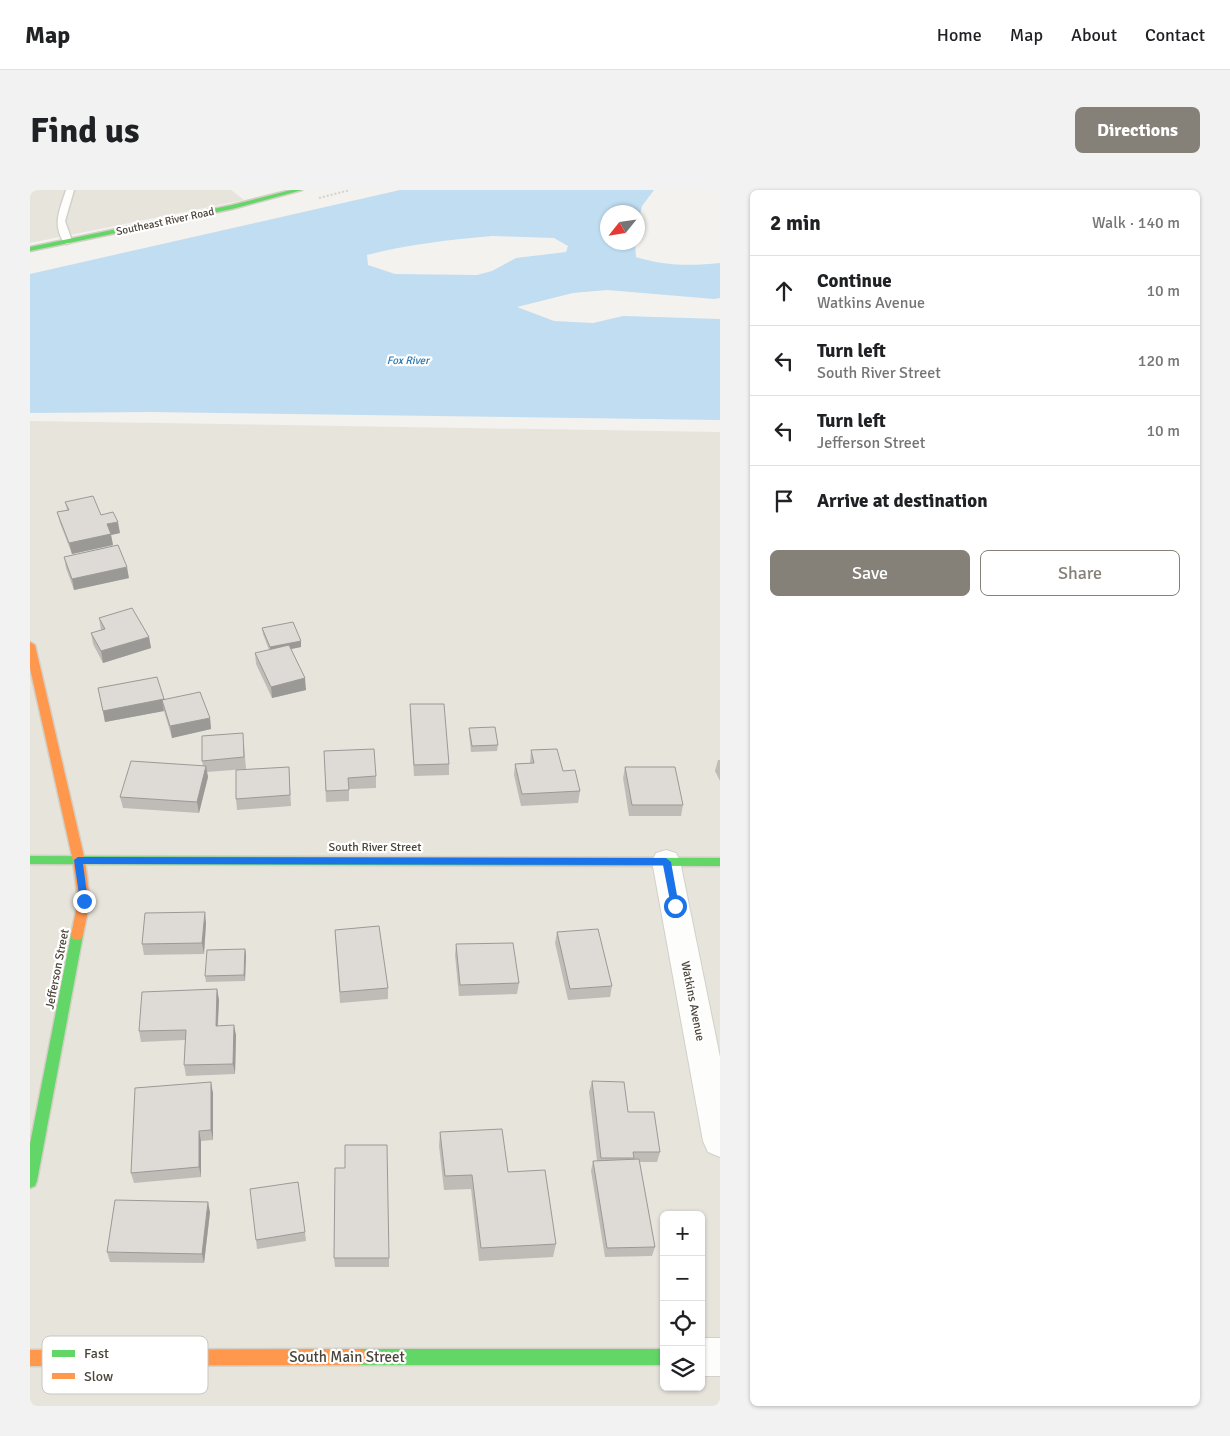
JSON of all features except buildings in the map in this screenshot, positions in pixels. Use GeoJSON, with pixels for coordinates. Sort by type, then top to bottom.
{"type":"FeatureCollection","features":[{"type":"Feature","properties":{"kind":"street","name":"Southeast River Road"},"geometry":{"type":"LineString","coordinates":[[30,249],[232,207],[298,190]]}},
{"type":"Feature","properties":{"kind":"street","name":"Jefferson Street"},"geometry":{"type":"LineString","coordinates":[[30,645],[78,860],[84,901],[30,1181]]}},
{"type":"Feature","properties":{"kind":"street","name":"South River Street"},"geometry":{"type":"LineString","coordinates":[[30,860],[720,862]]}},
{"type":"Feature","properties":{"kind":"street","name":"Watkins Avenue"},"geometry":{"type":"LineString","coordinates":[[666,862],[720,1141]]}},
{"type":"Feature","properties":{"kind":"street","name":"South Main Street"},"geometry":{"type":"LineString","coordinates":[[208,1358],[660,1357]]}},
{"type":"Feature","properties":{"kind":"street"},"geometry":{"type":"LineString","coordinates":[[705,1357],[720,1357]]}},
{"type":"Feature","properties":{"kind":"lane"},"geometry":{"type":"LineString","coordinates":[[67,241],[60,230],[60,218],[70,190]]}},
{"type":"Feature","properties":{"kind":"lane"},"geometry":{"type":"LineString","coordinates":[[30,1080],[49,1080]]}},
{"type":"Feature","properties":{"kind":"shaded area"},"geometry":{"type":"Polygon","coordinates":[[[30,190],[231,190],[244,200],[30,243],[30,190]]]}},
{"type":"Feature","properties":{"kind":"shaded area"},"geometry":{"type":"Polygon","coordinates":[[[30,421],[720,432],[720,1406],[30,1406],[30,421]]]}},
{"type":"Feature","properties":{"kind":"water","name":"Fox River"},"geometry":{"type":"Polygon","coordinates":[[[400,190],[654,190],[643,205],[600,205],[600,250],[636,250],[636,257],[667,264],[699,265],[720,263],[720,298],[607,290],[573,293],[517,307],[554,321],[593,323],[623,316],[720,319],[720,420],[151,412],[30,413],[30,274],[400,190]],[[492,236],[429,243],[367,255],[368,265],[395,274],[477,275],[492,271],[516,258],[566,252],[568,246],[554,238],[492,236]]]}},
{"type":"Feature","properties":{"kind":"traffic: fast"},"geometry":{"type":"LineString","coordinates":[[30,249],[232,207],[299,190]]}},
{"type":"Feature","properties":{"kind":"traffic: fast"},"geometry":{"type":"LineString","coordinates":[[30,860],[720,862]]}},
{"type":"Feature","properties":{"kind":"traffic: fast"},"geometry":{"type":"LineString","coordinates":[[30,1181],[77,935]]}},
{"type":"Feature","properties":{"kind":"traffic: fast"},"geometry":{"type":"LineString","coordinates":[[359,1357],[660,1357]]}},
{"type":"Feature","properties":{"kind":"traffic: slow"},"geometry":{"type":"LineString","coordinates":[[30,645],[79,861],[84,901],[77,935]]}},
{"type":"Feature","properties":{"kind":"traffic: slow"},"geometry":{"type":"LineString","coordinates":[[208,1357],[359,1357]]}},
{"type":"Feature","properties":{"kind":"traffic: slow"},"geometry":{"type":"LineString","coordinates":[[30,1358],[42,1358]]}},
{"type":"Feature","properties":{"kind":"route"},"geometry":{"type":"LineString","coordinates":[[84,901],[78,860],[666,862],[675,906]]}}]}
